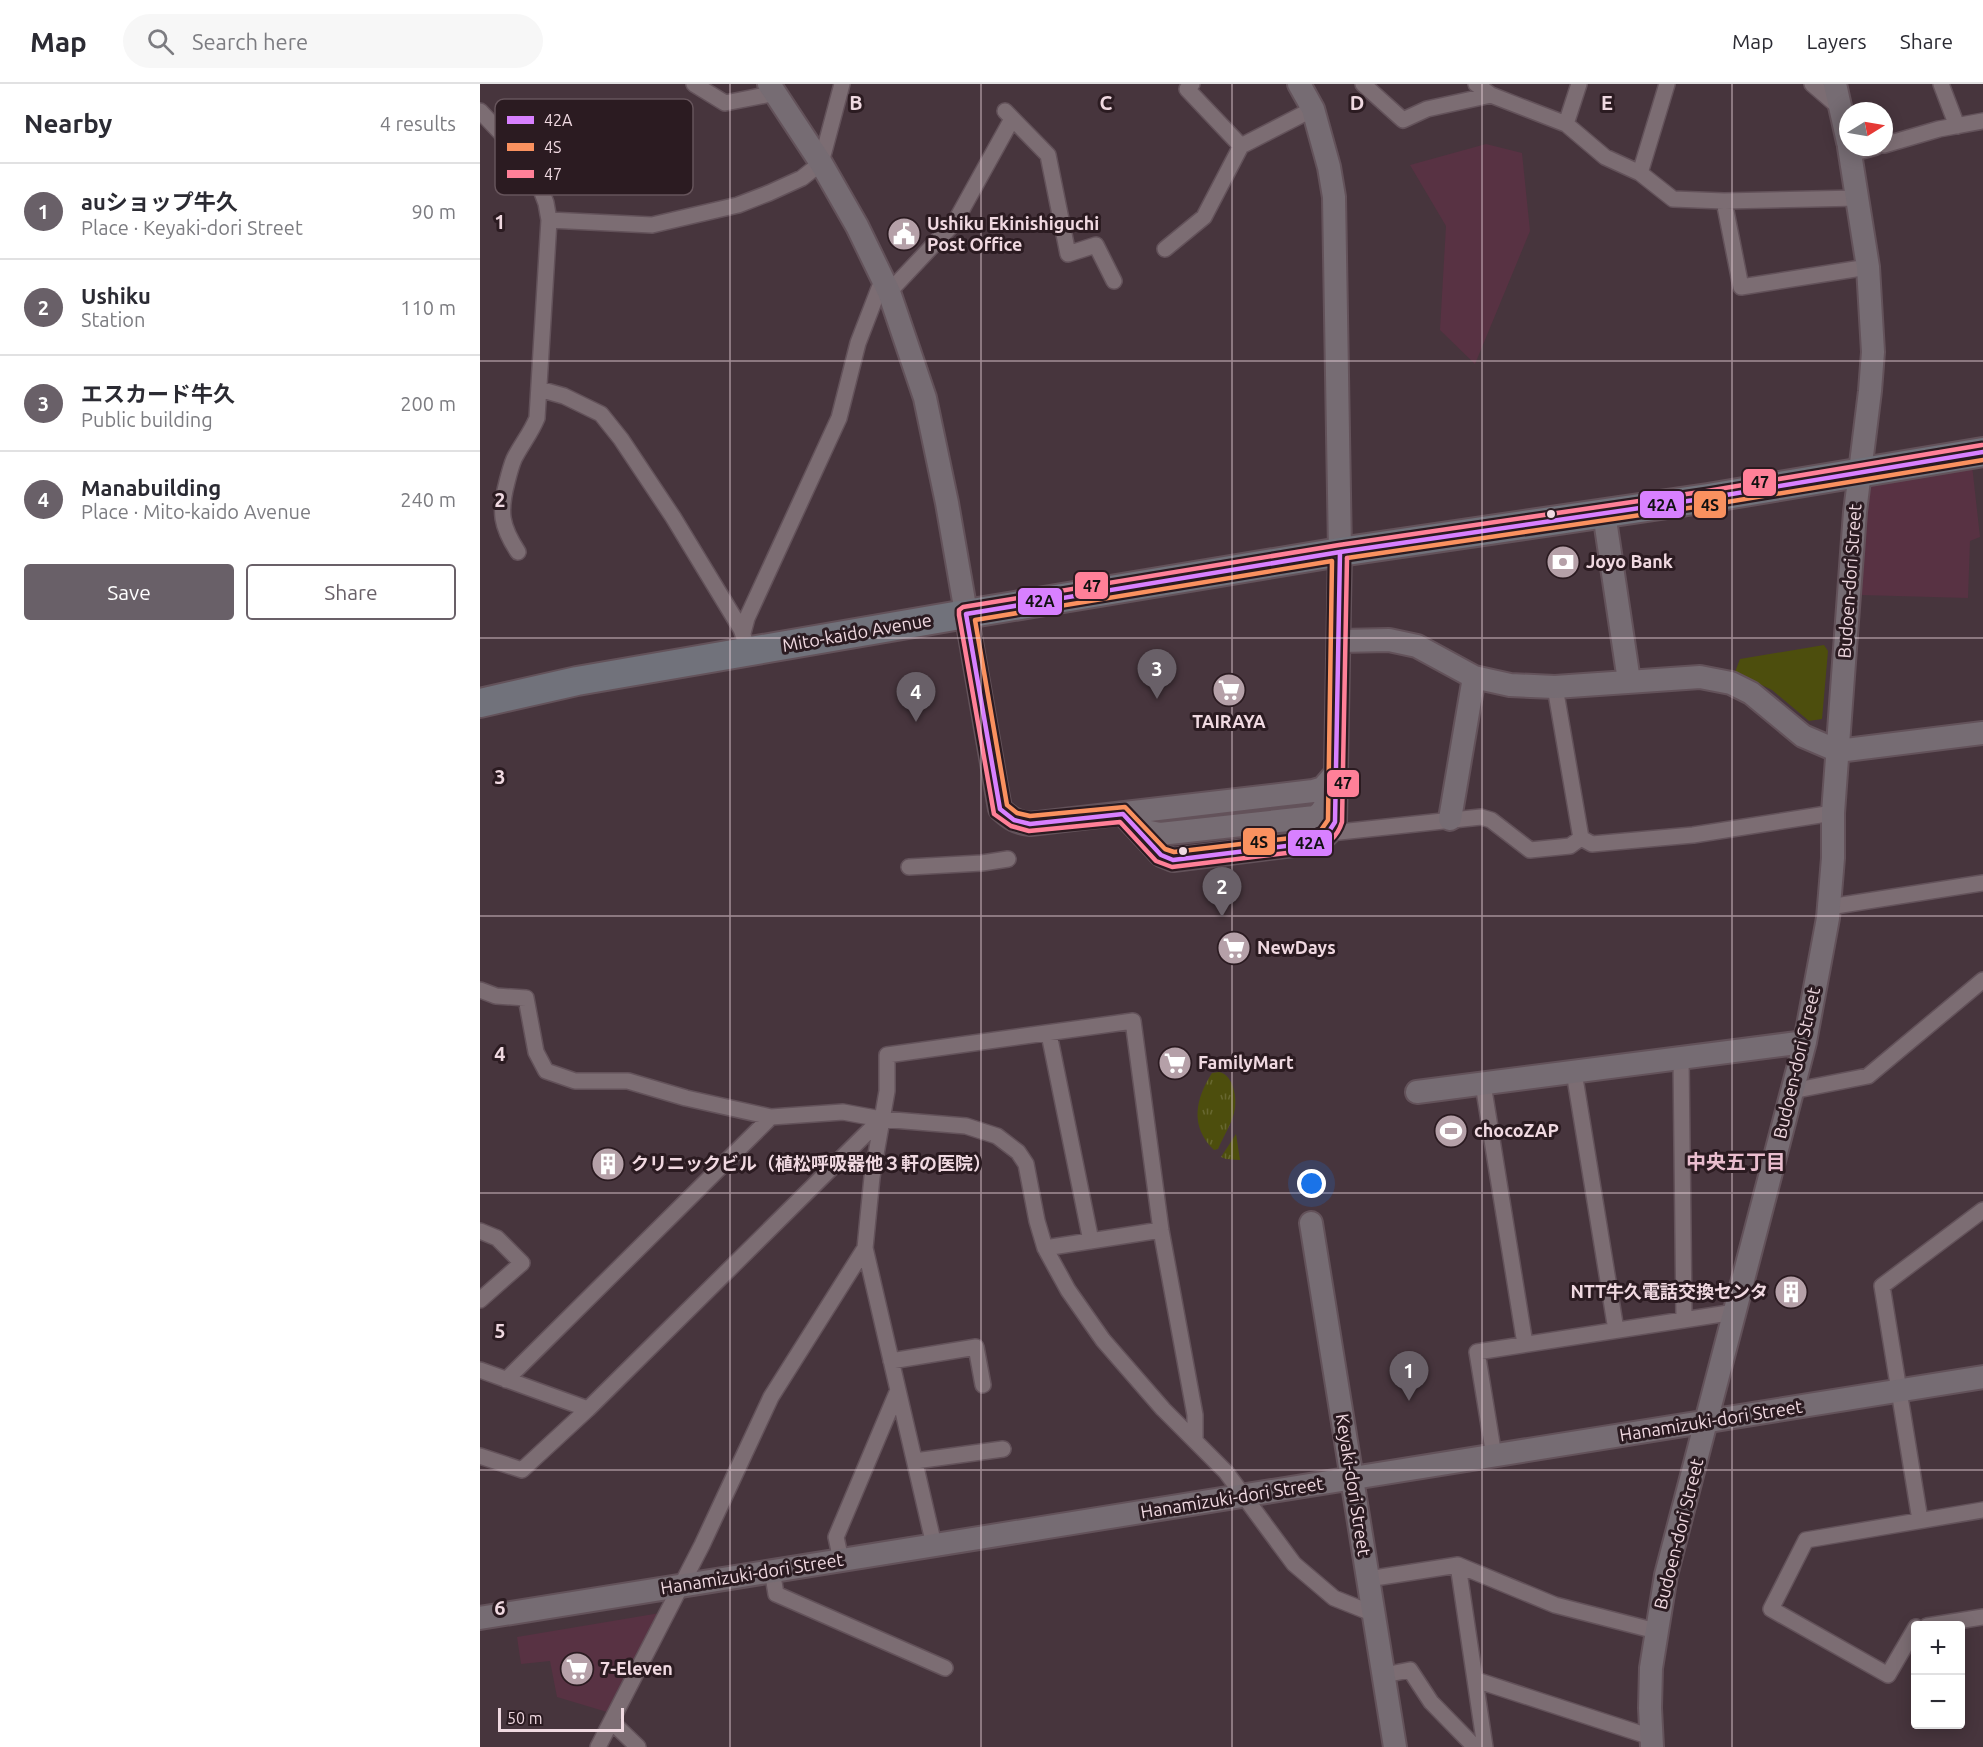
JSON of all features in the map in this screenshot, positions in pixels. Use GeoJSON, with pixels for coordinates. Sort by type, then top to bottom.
{"type":"FeatureCollection","features":[{"type":"Feature","properties":{"kind":"highway","name":"Mito-kaido Avenue"},"geometry":{"type":"LineString","coordinates":[[480,703],[745,642],[966,614],[1340,552],[1604,513],[1983,452]]}},
{"type":"Feature","properties":{"kind":"street"},"geometry":{"type":"LineString","coordinates":[[694,84],[725,103],[772,88],[821,163],[857,226],[886,285],[925,398],[947,503],[1000,809],[1009,818],[1030,824],[1313,791],[1323,788],[1335,774]]}},
{"type":"Feature","properties":{"kind":"street"},"geometry":{"type":"LineString","coordinates":[[549,220],[652,225],[738,205],[802,178],[821,163],[842,84]]}},
{"type":"Feature","properties":{"kind":"street"},"geometry":{"type":"LineString","coordinates":[[1192,84],[1187,89],[1241,146]]}},
{"type":"Feature","properties":{"kind":"street"},"geometry":{"type":"LineString","coordinates":[[1123,814],[1161,855],[1173,860],[1310,843],[1321,840],[1330,833],[1335,822],[1340,552],[1334,197],[1329,167],[1313,109],[1299,84]]}},
{"type":"Feature","properties":{"kind":"street"},"geometry":{"type":"LineString","coordinates":[[1363,84],[1402,120],[1427,109],[1491,95]]}},
{"type":"Feature","properties":{"kind":"street"},"geometry":{"type":"LineString","coordinates":[[1476,84],[1491,95],[1566,124],[1605,157],[1640,173],[1673,199],[1724,201],[1858,198]]}},
{"type":"Feature","properties":{"kind":"street"},"geometry":{"type":"LineString","coordinates":[[1566,124],[1579,84]]}},
{"type":"Feature","properties":{"kind":"street"},"geometry":{"type":"LineString","coordinates":[[1640,173],[1667,84]]}},
{"type":"Feature","properties":{"kind":"street"},"geometry":{"type":"LineString","coordinates":[[1812,84],[1839,107]]}},
{"type":"Feature","properties":{"kind":"street","name":"Budoen-dori Street"},"geometry":{"type":"LineString","coordinates":[[1834,84],[1839,104]]}},
{"type":"Feature","properties":{"kind":"street"},"geometry":{"type":"LineString","coordinates":[[1941,84],[1957,126]]}},
{"type":"Feature","properties":{"kind":"street"},"geometry":{"type":"LineString","coordinates":[[1165,249],[1204,217],[1241,146],[1313,109]]}},
{"type":"Feature","properties":{"kind":"street"},"geometry":{"type":"LineString","coordinates":[[480,111],[495,127]]}},
{"type":"Feature","properties":{"kind":"street"},"geometry":{"type":"LineString","coordinates":[[745,642],[752,607],[839,418],[858,343],[886,285],[955,222],[1009,115],[1048,154],[1068,254],[1096,245],[1114,281]]}},
{"type":"Feature","properties":{"kind":"street"},"geometry":{"type":"LineString","coordinates":[[1893,143],[1983,121]]}},
{"type":"Feature","properties":{"kind":"street","name":"Budoen-dori Street"},"geometry":{"type":"LineString","coordinates":[[1652,1742],[1651,1668],[1666,1575],[1805,1042],[1829,907],[1833,858],[1833,813],[1859,473],[1873,352],[1868,267],[1850,156]]}},
{"type":"Feature","properties":{"kind":"street"},"geometry":{"type":"LineString","coordinates":[[518,552],[502,521],[502,501],[513,460],[537,418],[549,220],[543,195]]}},
{"type":"Feature","properties":{"kind":"street"},"geometry":{"type":"LineString","coordinates":[[1724,201],[1741,286],[1868,267]]}},
{"type":"Feature","properties":{"kind":"street"},"geometry":{"type":"LineString","coordinates":[[539,389],[564,396],[601,414],[621,439],[673,517],[745,642]]}},
{"type":"Feature","properties":{"kind":"street"},"geometry":{"type":"LineString","coordinates":[[1604,513],[1629,681]]}},
{"type":"Feature","properties":{"kind":"street"},"geometry":{"type":"LineString","coordinates":[[1339,641],[1389,640],[1417,646],[1474,677],[1510,685],[1555,687],[1713,678],[1731,683],[1751,693],[1803,736],[1838,751],[1983,733]]}},
{"type":"Feature","properties":{"kind":"street"},"geometry":{"type":"LineString","coordinates":[[1450,819],[1474,677]]}},
{"type":"Feature","properties":{"kind":"street"},"geometry":{"type":"LineString","coordinates":[[1555,687],[1581,838]]}},
{"type":"Feature","properties":{"kind":"street"},"geometry":{"type":"LineString","coordinates":[[1140,830],[1160,834],[1315,817],[1321,814],[1326,806],[1335,774]]}},
{"type":"Feature","properties":{"kind":"street"},"geometry":{"type":"LineString","coordinates":[[1581,838],[1592,844],[1693,835],[1833,813]]}},
{"type":"Feature","properties":{"kind":"street"},"geometry":{"type":"LineString","coordinates":[[1330,833],[1481,817],[1491,820],[1530,850],[1570,846],[1581,838]]}},
{"type":"Feature","properties":{"kind":"street"},"geometry":{"type":"LineString","coordinates":[[909,867],[982,863],[1008,859]]}},
{"type":"Feature","properties":{"kind":"street"},"geometry":{"type":"LineString","coordinates":[[1829,907],[1983,883]]}},
{"type":"Feature","properties":{"kind":"street"},"geometry":{"type":"LineString","coordinates":[[1792,1090],[1868,1076],[1983,980]]}},
{"type":"Feature","properties":{"kind":"street"},"geometry":{"type":"LineString","coordinates":[[480,990],[496,996],[526,998],[536,1052],[546,1071],[575,1082],[628,1081],[686,1098],[771,1118],[843,1112],[881,1119],[966,1126],[997,1136],[1018,1152],[1026,1164],[1037,1221],[1045,1248],[1068,1290],[1103,1340],[1163,1409],[1226,1472],[1294,1564],[1335,1598],[1374,1614]]}},
{"type":"Feature","properties":{"kind":"street"},"geometry":{"type":"LineString","coordinates":[[934,1545],[865,1248],[881,1119],[887,1091],[886,1055],[1133,1021],[1161,1230],[1195,1415],[1195,1439]]}},
{"type":"Feature","properties":{"kind":"street"},"geometry":{"type":"LineString","coordinates":[[1049,1034],[1091,1241]]}},
{"type":"Feature","properties":{"kind":"street"},"geometry":{"type":"LineString","coordinates":[[1417,1092],[1805,1042]]}},
{"type":"Feature","properties":{"kind":"street"},"geometry":{"type":"LineString","coordinates":[[1681,1058],[1684,1319]]}},
{"type":"Feature","properties":{"kind":"street"},"geometry":{"type":"LineString","coordinates":[[1574,1072],[1616,1330]]}},
{"type":"Feature","properties":{"kind":"street"},"geometry":{"type":"LineString","coordinates":[[1483,1083],[1525,1344]]}},
{"type":"Feature","properties":{"kind":"street"},"geometry":{"type":"LineString","coordinates":[[506,1380],[771,1118]]}},
{"type":"Feature","properties":{"kind":"street"},"geometry":{"type":"LineString","coordinates":[[480,1456],[522,1470],[588,1409],[881,1119]]}},
{"type":"Feature","properties":{"kind":"street"},"geometry":{"type":"LineString","coordinates":[[1920,1520],[1881,1286],[1983,1210]]}},
{"type":"Feature","properties":{"kind":"street","name":"Keyaki-dori Street"},"geometry":{"type":"LineString","coordinates":[[1311,1223],[1395,1747]]}},
{"type":"Feature","properties":{"kind":"street"},"geometry":{"type":"LineString","coordinates":[[1045,1248],[1161,1230]]}},
{"type":"Feature","properties":{"kind":"street"},"geometry":{"type":"LineString","coordinates":[[480,1231],[497,1238],[522,1263],[480,1300]]}},
{"type":"Feature","properties":{"kind":"street"},"geometry":{"type":"LineString","coordinates":[[598,1747],[702,1545],[771,1397],[865,1248]]}},
{"type":"Feature","properties":{"kind":"street"},"geometry":{"type":"LineString","coordinates":[[1494,1456],[1477,1352],[1735,1312]]}},
{"type":"Feature","properties":{"kind":"street"},"geometry":{"type":"LineString","coordinates":[[891,1360],[976,1347],[983,1385]]}},
{"type":"Feature","properties":{"kind":"street"},"geometry":{"type":"LineString","coordinates":[[480,1370],[588,1409]]}},
{"type":"Feature","properties":{"kind":"street","name":"Hanamizuki-dori Street"},"geometry":{"type":"LineString","coordinates":[[480,1618],[680,1584],[1983,1377]]}},
{"type":"Feature","properties":{"kind":"street"},"geometry":{"type":"LineString","coordinates":[[841,1560],[836,1537],[898,1390]]}},
{"type":"Feature","properties":{"kind":"street"},"geometry":{"type":"LineString","coordinates":[[915,1461],[1003,1449]]}},
{"type":"Feature","properties":{"kind":"street"},"geometry":{"type":"LineString","coordinates":[[1911,1636],[1888,1675],[1771,1609],[1806,1540],[1983,1510]]}},
{"type":"Feature","properties":{"kind":"street"},"geometry":{"type":"LineString","coordinates":[[1458,1565],[1485,1747]]}},
{"type":"Feature","properties":{"kind":"street"},"geometry":{"type":"LineString","coordinates":[[1368,1579],[1458,1565],[1555,1605],[1656,1631]]}},
{"type":"Feature","properties":{"kind":"street"},"geometry":{"type":"LineString","coordinates":[[772,1570],[776,1594],[945,1668]]}},
{"type":"Feature","properties":{"kind":"street"},"geometry":{"type":"LineString","coordinates":[[1958,1621],[1983,1617]]}},
{"type":"Feature","properties":{"kind":"street"},"geometry":{"type":"LineString","coordinates":[[1384,1675],[1410,1670],[1431,1702],[1475,1747]]}},
{"type":"Feature","properties":{"kind":"street"},"geometry":{"type":"LineString","coordinates":[[1476,1680],[1652,1742]]}},
{"type":"Feature","properties":{"kind":"street"},"geometry":{"type":"LineString","coordinates":[[612,1722],[638,1747]]}},
{"type":"Feature","properties":{"kind":"shaded area"},"geometry":{"type":"Polygon","coordinates":[[[1486,144],[1522,153],[1530,231],[1475,364],[1440,330],[1446,226],[1410,165],[1486,144]]]}},
{"type":"Feature","properties":{"kind":"shaded area"},"geometry":{"type":"Polygon","coordinates":[[[1972,465],[1980,537],[1970,541],[1968,598],[1860,595],[1867,488],[1870,484],[1972,465]]]}},
{"type":"Feature","properties":{"kind":"shaded area"},"geometry":{"type":"Polygon","coordinates":[[[660,1613],[607,1712],[557,1697],[550,1661],[521,1664],[517,1637],[660,1613]]]}},
{"type":"Feature","properties":{"kind":"green space"},"geometry":{"type":"Polygon","coordinates":[[[1824,645],[1828,651],[1822,719],[1809,721],[1772,690],[1735,672],[1740,659],[1824,645]]]}},
{"type":"Feature","properties":{"kind":"green space"},"geometry":{"type":"Polygon","coordinates":[[[1219,1072],[1228,1078],[1234,1089],[1235,1108],[1218,1149],[1214,1150],[1201,1131],[1198,1112],[1206,1083],[1212,1073],[1219,1072]]]}},
{"type":"Feature","properties":{"kind":"green space"},"geometry":{"type":"Polygon","coordinates":[[[1236,1134],[1240,1160],[1221,1157],[1236,1134]]]}},
{"type":"Feature","properties":{"kind":"transit line","name":"47"},"geometry":{"type":"LineString","coordinates":[[1347,558],[1342,822],[1337,833],[1327,844],[1311,850],[1172,867],[1156,861],[1120,822],[1029,831],[1011,826],[994,814],[959,615],[959,610],[963,607],[1339,545],[1707,491],[1982,445]]}},
{"type":"Feature","properties":{"kind":"transit line","name":"42A"},"geometry":{"type":"LineString","coordinates":[[1340,552],[1708,498],[1983,452]]}},
{"type":"Feature","properties":{"kind":"transit line","name":"4S"},"geometry":{"type":"LineString","coordinates":[[1347,558],[1709,505],[1983,460]]}},
{"type":"Feature","properties":{"kind":"transit line","name":"42A"},"geometry":{"type":"LineString","coordinates":[[1340,552],[1335,822],[1326,836],[1310,843],[1173,860],[1161,855],[1123,814],[1030,824],[1014,820],[1000,809],[966,614],[1340,552]]}},
{"type":"Feature","properties":{"kind":"transit line","name":"4S"},"geometry":{"type":"LineString","coordinates":[[1332,561],[1328,820],[1321,830],[1308,836],[1174,852],[1165,849],[1125,807],[1030,816],[1017,813],[1007,805],[975,620],[1332,561]]}},
{"type":"Feature","properties":{"kind":"place","name":"Ushiku Ekinishiguchi Post Office"},"geometry":{"type":"Point","coordinates":[904,234]}},
{"type":"Feature","properties":{"kind":"place","name":"Joyo Bank"},"geometry":{"type":"Point","coordinates":[1563,562]}},
{"type":"Feature","properties":{"kind":"place","name":"TAIRAYA"},"geometry":{"type":"Point","coordinates":[1229,690]}},
{"type":"Feature","properties":{"kind":"place","name":"エスカード牛久"},"geometry":{"type":"Point","coordinates":[1157,699]}},
{"type":"Feature","properties":{"kind":"place","name":"Manabuilding"},"geometry":{"type":"Point","coordinates":[916,722]}},
{"type":"Feature","properties":{"kind":"place","name":"Ushiku"},"geometry":{"type":"Point","coordinates":[1222,917]}},
{"type":"Feature","properties":{"kind":"place","name":"NewDays"},"geometry":{"type":"Point","coordinates":[1234,948]}},
{"type":"Feature","properties":{"kind":"place","name":"FamilyMart"},"geometry":{"type":"Point","coordinates":[1175,1063]}},
{"type":"Feature","properties":{"kind":"place","name":"chocoZAP"},"geometry":{"type":"Point","coordinates":[1451,1131]}},
{"type":"Feature","properties":{"kind":"place","name":"クリニックビル（植松呼吸器他３軒の医院）"},"geometry":{"type":"Point","coordinates":[608,1164]}},
{"type":"Feature","properties":{"kind":"place","name":"NTT牛久電話交換センタ"},"geometry":{"type":"Point","coordinates":[1791,1292]}},
{"type":"Feature","properties":{"kind":"place","name":"auショップ牛久"},"geometry":{"type":"Point","coordinates":[1409,1401]}},
{"type":"Feature","properties":{"kind":"place","name":"7-Eleven"},"geometry":{"type":"Point","coordinates":[577,1669]}},
{"type":"Feature","properties":{"kind":"district","name":"中央五丁目"},"geometry":{"type":"Point","coordinates":[1736,1162]}}]}
